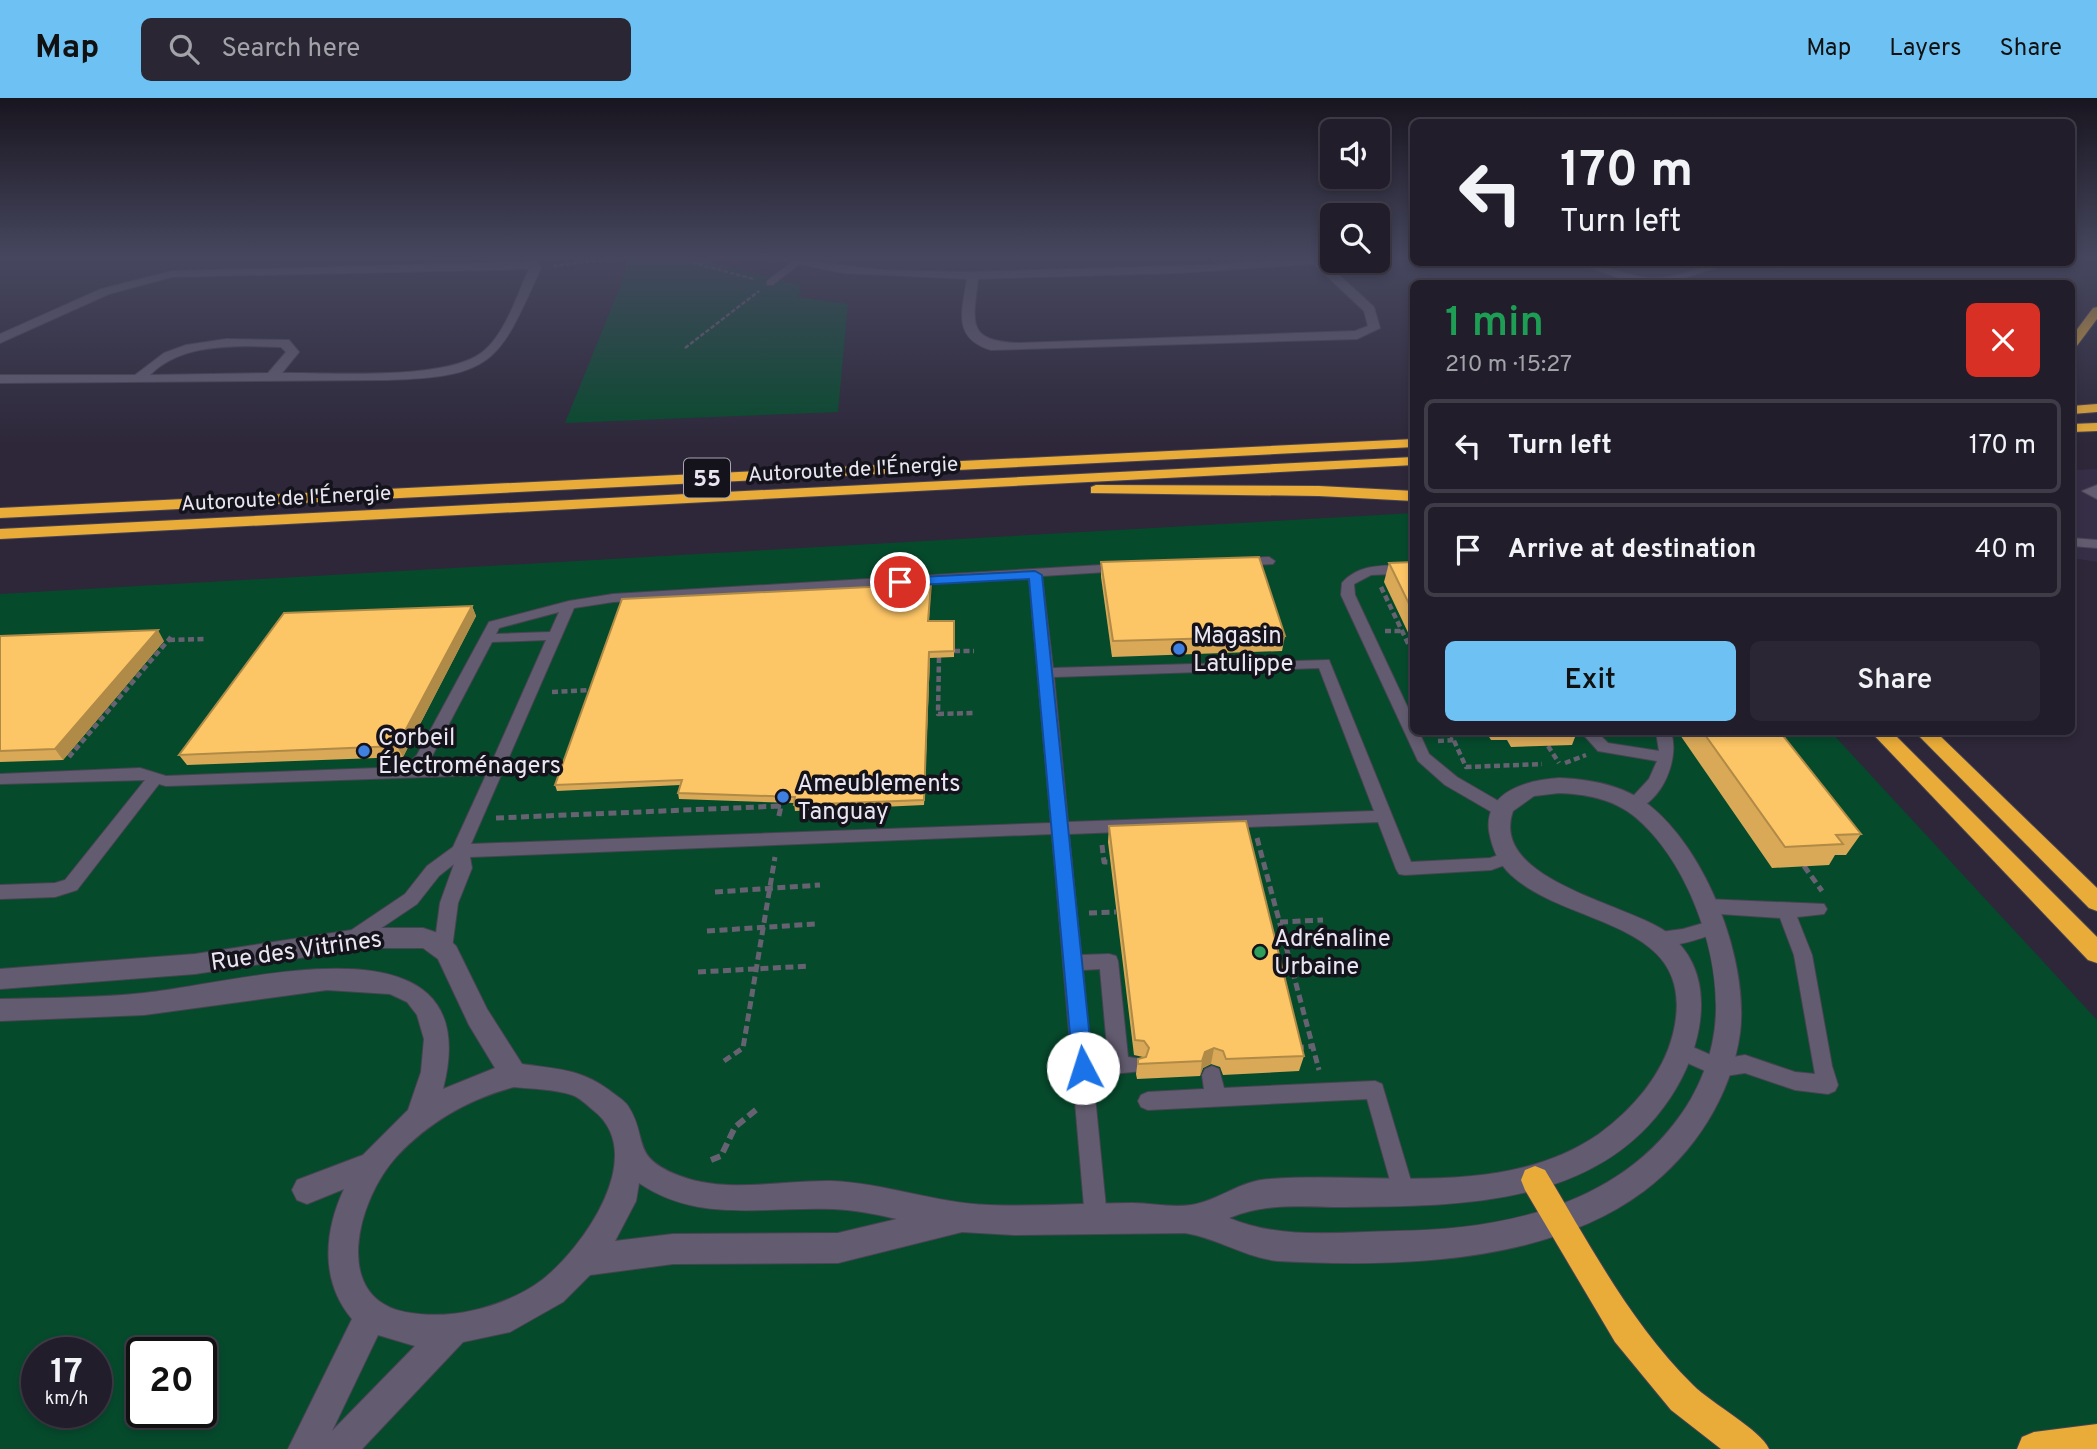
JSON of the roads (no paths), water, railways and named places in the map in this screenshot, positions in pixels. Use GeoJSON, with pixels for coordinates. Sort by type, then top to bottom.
{"type":"FeatureCollection","features":[{"type":"Feature","properties":{"kind":"highway"},"geometry":{"type":"LineString","coordinates":[[2075,340],[2091,319]]}},
{"type":"Feature","properties":{"kind":"highway"},"geometry":{"type":"LineString","coordinates":[[2075,410],[2097,408]]}},
{"type":"Feature","properties":{"kind":"highway"},"geometry":{"type":"LineString","coordinates":[[2075,428],[2097,427]]}},
{"type":"Feature","properties":{"kind":"highway","name":"Autoroute de l'Énergie"},"geometry":{"type":"LineString","coordinates":[[0,513],[1410,443]]}},
{"type":"Feature","properties":{"kind":"highway","name":"Autoroute de l'Énergie"},"geometry":{"type":"LineString","coordinates":[[0,534],[1410,461]]}},
{"type":"Feature","properties":{"kind":"highway"},"geometry":{"type":"LineString","coordinates":[[947,485],[1160,492],[1328,491],[1410,496]]}},
{"type":"Feature","properties":{"kind":"highway"},"geometry":{"type":"LineString","coordinates":[[1884,735],[2097,953]]}},
{"type":"Feature","properties":{"kind":"highway"},"geometry":{"type":"LineString","coordinates":[[1928,735],[2097,902]]}},
{"type":"Feature","properties":{"kind":"highway"},"geometry":{"type":"LineString","coordinates":[[1535,1180],[1626,1327],[1666,1383],[1710,1424],[1752,1449]]}},
{"type":"Feature","properties":{"kind":"highway"},"geometry":{"type":"LineString","coordinates":[[2035,1449],[2097,1441]]}},
{"type":"Feature","properties":{"kind":"street"},"geometry":{"type":"LineString","coordinates":[[0,339],[42,319]]}},
{"type":"Feature","properties":{"kind":"street"},"geometry":{"type":"LineString","coordinates":[[0,379],[272,377],[406,374],[453,369],[482,359],[498,346],[509,319]]}},
{"type":"Feature","properties":{"kind":"street"},"geometry":{"type":"LineString","coordinates":[[967,319],[975,338],[991,346],[1357,335],[1374,328],[1372,319]]}},
{"type":"Feature","properties":{"kind":"street"},"geometry":{"type":"LineString","coordinates":[[138,379],[148,366],[185,350],[231,341],[285,343],[292,352],[272,377]]}},
{"type":"Feature","properties":{"kind":"street"},"geometry":{"type":"LineString","coordinates":[[629,1159],[659,1180],[691,1193],[725,1196],[839,1195],[961,1218],[1192,1219],[1264,1245],[1449,1244],[1519,1234],[1560,1221],[1615,1194],[1665,1155],[1695,1120],[1719,1068],[1727,1035],[1727,972],[1709,916],[1661,831],[1633,805],[1592,790],[1556,786],[1523,793],[1501,810],[1499,830],[1510,858],[1524,874],[1541,886],[1620,918],[1659,938],[1678,963],[1688,990],[1688,1019],[1681,1051],[1656,1098],[1626,1129],[1581,1161],[1535,1180],[1486,1188],[1260,1194],[1192,1219]]}},
{"type":"Feature","properties":{"kind":"street","name":"Rue des Vitrines"},"geometry":{"type":"LineString","coordinates":[[0,979],[195,964],[351,940],[416,937],[432,940],[443,948]]}},
{"type":"Feature","properties":{"kind":"street"},"geometry":{"type":"LineString","coordinates":[[443,948],[478,1017],[514,1075]]}},
{"type":"Feature","properties":{"kind":"street","name":"Rue des Vitrines"},"geometry":{"type":"LineString","coordinates":[[0,1010],[144,1003],[327,980],[367,979],[395,983],[420,999],[429,1012],[436,1034],[437,1060],[419,1119]]}},
{"type":"Feature","properties":{"kind":"street"},"geometry":{"type":"LineString","coordinates":[[514,1075],[553,1077],[593,1089],[606,1100],[620,1121],[629,1159],[627,1183],[617,1216],[587,1260],[548,1294],[526,1308],[492,1322],[452,1331],[410,1329],[389,1324],[371,1315],[354,1292],[343,1253],[345,1226],[351,1202],[373,1164],[419,1119],[479,1084],[514,1075]]}},
{"type":"Feature","properties":{"kind":"street"},"geometry":{"type":"LineString","coordinates":[[307,1190],[373,1164]]}},
{"type":"Feature","properties":{"kind":"street"},"geometry":{"type":"LineString","coordinates":[[587,1260],[673,1249],[838,1248],[961,1218]]}},
{"type":"Feature","properties":{"kind":"street"},"geometry":{"type":"LineString","coordinates":[[305,1449],[371,1315]]}},
{"type":"Feature","properties":{"kind":"street"},"geometry":{"type":"LineString","coordinates":[[338,1449],[452,1331]]}},
{"type":"Feature","properties":{"kind":"lane"},"geometry":{"type":"LineString","coordinates":[[2075,493],[2094,492]]}},
{"type":"Feature","properties":{"kind":"lane"},"geometry":{"type":"LineString","coordinates":[[2075,542],[2097,544]]}},
{"type":"Feature","properties":{"kind":"lane"},"geometry":{"type":"LineString","coordinates":[[1228,563],[1269,561]]}},
{"type":"Feature","properties":{"kind":"lane"},"geometry":{"type":"LineString","coordinates":[[409,772],[423,758],[494,625],[569,605],[628,597],[1035,575],[1133,567]]}},
{"type":"Feature","properties":{"kind":"lane"},"geometry":{"type":"LineString","coordinates":[[1410,569],[1359,574],[1348,583],[1348,595],[1410,729]]}},
{"type":"Feature","properties":{"kind":"lane"},"geometry":{"type":"LineString","coordinates":[[1035,575],[1096,1218]]}},
{"type":"Feature","properties":{"kind":"lane"},"geometry":{"type":"LineString","coordinates":[[351,940],[411,899],[433,871],[460,851],[569,605]]}},
{"type":"Feature","properties":{"kind":"lane"},"geometry":{"type":"LineString","coordinates":[[487,638],[555,636]]}},
{"type":"Feature","properties":{"kind":"lane"},"geometry":{"type":"LineString","coordinates":[[1046,673],[1324,663],[1381,816],[1405,869],[1492,864],[1510,858]]}},
{"type":"Feature","properties":{"kind":"lane"},"geometry":{"type":"LineString","coordinates":[[1413,735],[1423,757],[1451,781],[1501,810]]}},
{"type":"Feature","properties":{"kind":"lane"},"geometry":{"type":"LineString","coordinates":[[1592,735],[1603,747],[1665,757]]}},
{"type":"Feature","properties":{"kind":"lane"},"geometry":{"type":"LineString","coordinates":[[1633,805],[1647,794],[1665,757],[1668,744],[1665,735]]}},
{"type":"Feature","properties":{"kind":"lane"},"geometry":{"type":"LineString","coordinates":[[0,779],[140,773],[166,781],[497,769]]}},
{"type":"Feature","properties":{"kind":"lane"},"geometry":{"type":"LineString","coordinates":[[0,892],[55,890],[71,885],[155,778]]}},
{"type":"Feature","properties":{"kind":"lane"},"geometry":{"type":"LineString","coordinates":[[460,851],[1381,816]]}},
{"type":"Feature","properties":{"kind":"lane"},"geometry":{"type":"LineString","coordinates":[[443,948],[449,904],[463,868],[460,851]]}},
{"type":"Feature","properties":{"kind":"lane"},"geometry":{"type":"LineString","coordinates":[[1659,938],[1683,936],[1709,916],[1786,911],[1821,901]]}},
{"type":"Feature","properties":{"kind":"lane"},"geometry":{"type":"LineString","coordinates":[[1681,1051],[1719,1068],[1745,1064],[1795,1081],[1828,1085],[1822,1066],[1804,955],[1786,911]]}},
{"type":"Feature","properties":{"kind":"lane"},"geometry":{"type":"LineString","coordinates":[[1073,963],[1109,961],[1127,1065],[1083,1068]]}},
{"type":"Feature","properties":{"kind":"lane"},"geometry":{"type":"LineString","coordinates":[[1212,1075],[1216,1098]]}},
{"type":"Feature","properties":{"kind":"lane"},"geometry":{"type":"LineString","coordinates":[[1148,1101],[1375,1090],[1403,1191]]}},
{"type":"Feature","properties":{"kind":"place","name":"Magasin Latulippe"},"geometry":{"type":"Point","coordinates":[1179,649]}},
{"type":"Feature","properties":{"kind":"place","name":"Corbeil Électroménagers"},"geometry":{"type":"Point","coordinates":[364,751]}},
{"type":"Feature","properties":{"kind":"place","name":"Ameublements Tanguay"},"geometry":{"type":"Point","coordinates":[783,797]}},
{"type":"Feature","properties":{"kind":"place","name":"Adrénaline Urbaine"},"geometry":{"type":"Point","coordinates":[1260,952]}}]}
